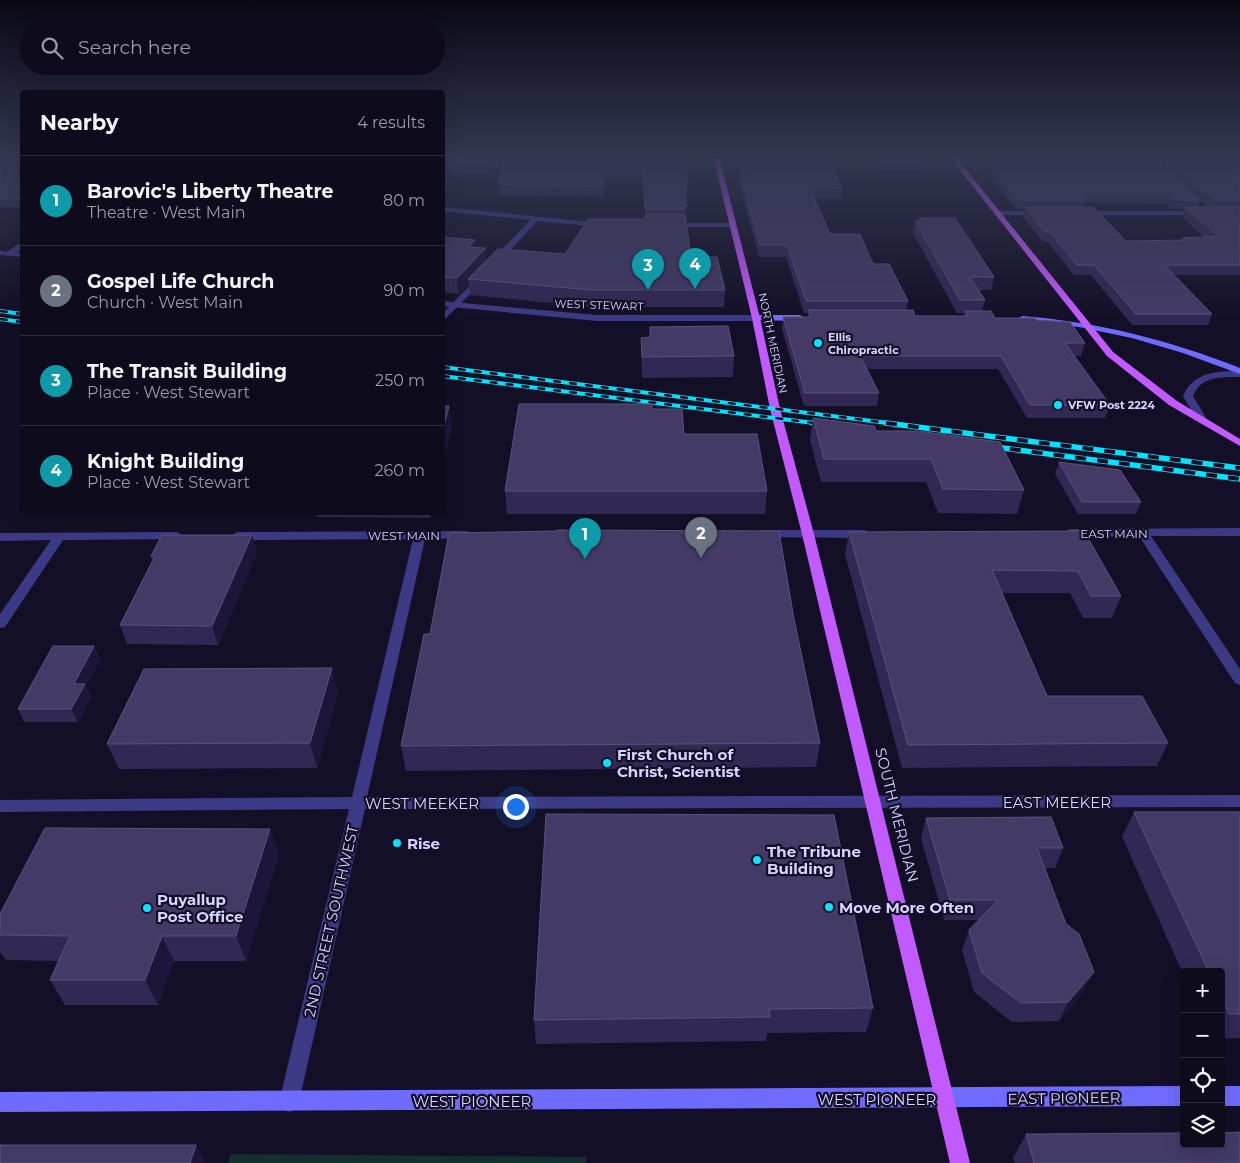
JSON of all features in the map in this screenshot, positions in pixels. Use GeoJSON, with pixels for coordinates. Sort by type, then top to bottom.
{"type":"FeatureCollection","features":[{"type":"Feature","properties":{"kind":"main road","name":"NORTH MERIDIAN"},"geometry":{"type":"LineString","coordinates":[[729,210],[756,318],[777,419],[808,534]]}},
{"type":"Feature","properties":{"kind":"main road"},"geometry":{"type":"LineString","coordinates":[[995,210],[1110,354],[1165,398],[1240,442]]}},
{"type":"Feature","properties":{"kind":"main road"},"geometry":{"type":"LineString","coordinates":[[756,318],[808,318]]}},
{"type":"Feature","properties":{"kind":"main road"},"geometry":{"type":"LineString","coordinates":[[1012,319],[1085,324],[1158,342],[1240,372]]}},
{"type":"Feature","properties":{"kind":"main road","name":"SOUTH MERIDIAN"},"geometry":{"type":"LineString","coordinates":[[808,534],[960,1163]]}},
{"type":"Feature","properties":{"kind":"main road","name":"EAST PIONEER"},"geometry":{"type":"LineString","coordinates":[[944,1099],[1180,1096]]}},
{"type":"Feature","properties":{"kind":"main road"},"geometry":{"type":"LineString","coordinates":[[1225,1096],[1240,1096]]}},
{"type":"Feature","properties":{"kind":"main road","name":"WEST PIONEER"},"geometry":{"type":"LineString","coordinates":[[0,1102],[944,1099]]}},
{"type":"Feature","properties":{"kind":"street"},"geometry":{"type":"LineString","coordinates":[[454,210],[610,225]]}},
{"type":"Feature","properties":{"kind":"street"},"geometry":{"type":"LineString","coordinates":[[1070,213],[1209,213],[1206,210]]}},
{"type":"Feature","properties":{"kind":"street"},"geometry":{"type":"LineString","coordinates":[[997,213],[1051,213]]}},
{"type":"Feature","properties":{"kind":"street"},"geometry":{"type":"LineString","coordinates":[[490,268],[535,219]]}},
{"type":"Feature","properties":{"kind":"street"},"geometry":{"type":"LineString","coordinates":[[659,225],[733,225]]}},
{"type":"Feature","properties":{"kind":"street"},"geometry":{"type":"LineString","coordinates":[[4,253],[20,247]]}},
{"type":"Feature","properties":{"kind":"street"},"geometry":{"type":"LineString","coordinates":[[4,253],[20,255]]}},
{"type":"Feature","properties":{"kind":"street"},"geometry":{"type":"LineString","coordinates":[[445,317],[483,276]]}},
{"type":"Feature","properties":{"kind":"street","name":"WEST STEWART"},"geometry":{"type":"LineString","coordinates":[[445,303],[597,318],[756,318]]}},
{"type":"Feature","properties":{"kind":"street"},"geometry":{"type":"LineString","coordinates":[[1203,421],[1188,396],[1193,385],[1208,377],[1240,372]]}},
{"type":"Feature","properties":{"kind":"street","name":"EAST MAIN"},"geometry":{"type":"LineString","coordinates":[[1059,533],[1240,532]]}},
{"type":"Feature","properties":{"kind":"street"},"geometry":{"type":"LineString","coordinates":[[1143,533],[1240,680]]}},
{"type":"Feature","properties":{"kind":"street"},"geometry":{"type":"LineString","coordinates":[[750,534],[879,534]]}},
{"type":"Feature","properties":{"kind":"street","name":"2ND STREET SOUTHWEST"},"geometry":{"type":"LineString","coordinates":[[289,1102],[420,535]]}},
{"type":"Feature","properties":{"kind":"street","name":"WEST MAIN"},"geometry":{"type":"LineString","coordinates":[[223,536],[478,535]]}},
{"type":"Feature","properties":{"kind":"street"},"geometry":{"type":"LineString","coordinates":[[0,537],[193,536]]}},
{"type":"Feature","properties":{"kind":"street"},"geometry":{"type":"LineString","coordinates":[[0,624],[59,537]]}},
{"type":"Feature","properties":{"kind":"street","name":"EAST MEEKER"},"geometry":{"type":"LineString","coordinates":[[873,802],[1240,802]]}},
{"type":"Feature","properties":{"kind":"street","name":"WEST MEEKER"},"geometry":{"type":"LineString","coordinates":[[0,806],[873,802]]}},
{"type":"Feature","properties":{"kind":"green space"},"geometry":{"type":"Polygon","coordinates":[[[231,1154],[586,1157],[586,1163],[228,1163],[231,1154]]]}},
{"type":"Feature","properties":{"kind":"building"},"geometry":{"type":"Polygon","coordinates":[[[750,210],[820,210],[830,234],[860,234],[873,264],[889,264],[908,301],[806,301],[787,245],[760,245],[750,210]]]}},
{"type":"Feature","properties":{"kind":"building"},"geometry":{"type":"Polygon","coordinates":[[[1028,210],[1096,210],[1126,241],[1185,240],[1183,238],[1219,236],[1189,210],[1240,210],[1240,265],[1164,265],[1212,314],[1136,314],[1094,265],[1077,265],[1050,232],[1045,232],[1028,210]]]}},
{"type":"Feature","properties":{"kind":"building"},"geometry":{"type":"Polygon","coordinates":[[[646,214],[685,214],[691,257],[717,257],[725,290],[591,290],[468,279],[498,249],[565,254],[588,219],[646,219],[646,214]]]}},
{"type":"Feature","properties":{"kind":"building"},"geometry":{"type":"Polygon","coordinates":[[[919,218],[955,218],[994,277],[970,277],[985,300],[960,300],[915,221],[921,221],[919,218]]]}},
{"type":"Feature","properties":{"kind":"building"},"geometry":{"type":"Polygon","coordinates":[[[445,237],[475,240],[468,247],[486,248],[457,278],[445,277],[445,237]]]}},
{"type":"Feature","properties":{"kind":"building"},"geometry":{"type":"Polygon","coordinates":[[[808,310],[913,310],[915,316],[968,316],[965,311],[991,311],[995,318],[1035,318],[1036,320],[1070,322],[1085,343],[1065,343],[1110,405],[1030,405],[1001,356],[860,356],[879,393],[805,393],[783,317],[811,317],[808,310]]]}},
{"type":"Feature","properties":{"kind":"building"},"geometry":{"type":"Polygon","coordinates":[[[728,326],[734,356],[642,357],[641,338],[650,337],[650,327],[728,326]]]}},
{"type":"Feature","properties":{"kind":"building"},"geometry":{"type":"Polygon","coordinates":[[[519,404],[652,404],[652,409],[682,409],[684,434],[757,434],[767,491],[505,491],[519,404]]]}},
{"type":"Feature","properties":{"kind":"building"},"geometry":{"type":"Polygon","coordinates":[[[445,406],[449,406],[445,421],[445,406]]]}},
{"type":"Feature","properties":{"kind":"building"},"geometry":{"type":"Polygon","coordinates":[[[813,418],[874,426],[876,431],[917,431],[1000,442],[1024,490],[943,489],[931,459],[824,459],[813,418]]]}},
{"type":"Feature","properties":{"kind":"building"},"geometry":{"type":"Polygon","coordinates":[[[1059,462],[1120,470],[1141,502],[1082,502],[1059,462]]]}},
{"type":"Feature","properties":{"kind":"building"},"geometry":{"type":"Polygon","coordinates":[[[557,530],[779,531],[794,619],[820,743],[401,746],[424,634],[430,634],[449,533],[557,530]]]}},
{"type":"Feature","properties":{"kind":"building"},"geometry":{"type":"Polygon","coordinates":[[[1084,531],[1121,596],[1091,596],[1078,571],[992,570],[1047,696],[1142,696],[1168,743],[908,745],[849,532],[1084,531]]]}},
{"type":"Feature","properties":{"kind":"building"},"geometry":{"type":"Polygon","coordinates":[[[162,535],[252,535],[212,626],[120,625],[155,556],[151,556],[162,535]]]}},
{"type":"Feature","properties":{"kind":"building"},"geometry":{"type":"Polygon","coordinates":[[[53,646],[94,646],[74,684],[85,684],[71,709],[18,709],[53,646]]]}},
{"type":"Feature","properties":{"kind":"building"},"geometry":{"type":"Polygon","coordinates":[[[332,668],[310,743],[107,744],[144,669],[332,668]]]}},
{"type":"Feature","properties":{"kind":"building"},"geometry":{"type":"Polygon","coordinates":[[[1134,812],[1240,812],[1240,1014],[1229,1014],[1225,1006],[1225,968],[1207,968],[1134,812]]]}},
{"type":"Feature","properties":{"kind":"building"},"geometry":{"type":"Polygon","coordinates":[[[546,814],[834,815],[873,1008],[769,1009],[770,1017],[534,1020],[546,814]]]}},
{"type":"Feature","properties":{"kind":"building"},"geometry":{"type":"Polygon","coordinates":[[[1051,817],[1063,848],[1037,848],[1066,924],[1079,934],[1094,972],[1068,1002],[1021,1003],[982,973],[969,930],[998,900],[950,900],[926,818],[1051,817]]]}},
{"type":"Feature","properties":{"kind":"building","name":"Puyallup Post Office"},"geometry":{"type":"Polygon","coordinates":[[[45,828],[270,829],[236,936],[162,936],[145,980],[50,980],[70,936],[0,935],[0,914],[45,828]]]}},
{"type":"Feature","properties":{"kind":"building"},"geometry":{"type":"Polygon","coordinates":[[[1240,1132],[1240,1163],[1034,1163],[1026,1134],[1180,1133],[1180,1148],[1225,1148],[1225,1133],[1240,1132]]]}},
{"type":"Feature","properties":{"kind":"building"},"geometry":{"type":"Polygon","coordinates":[[[0,1145],[196,1145],[190,1163],[0,1163],[0,1145]]]}},
{"type":"Feature","properties":{"kind":"railway"},"geometry":{"type":"LineString","coordinates":[[0,311],[20,314]]}},
{"type":"Feature","properties":{"kind":"railway"},"geometry":{"type":"LineString","coordinates":[[0,319],[20,322]]}},
{"type":"Feature","properties":{"kind":"railway"},"geometry":{"type":"LineString","coordinates":[[445,367],[896,424]]}},
{"type":"Feature","properties":{"kind":"railway"},"geometry":{"type":"LineString","coordinates":[[445,376],[822,424]]}},
{"type":"Feature","properties":{"kind":"railway"},"geometry":{"type":"LineString","coordinates":[[813,423],[827,425]]}},
{"type":"Feature","properties":{"kind":"railway"},"geometry":{"type":"LineString","coordinates":[[886,423],[1240,468]]}},
{"type":"Feature","properties":{"kind":"railway"},"geometry":{"type":"LineString","coordinates":[[988,446],[1240,479]]}},
{"type":"Feature","properties":{"kind":"place","name":"Knight Building"},"geometry":{"type":"Point","coordinates":[695,289]}},
{"type":"Feature","properties":{"kind":"place","name":"The Transit Building"},"geometry":{"type":"Point","coordinates":[648,290]}},
{"type":"Feature","properties":{"kind":"place","name":"Ellis Chiropractic"},"geometry":{"type":"Point","coordinates":[818,343]}},
{"type":"Feature","properties":{"kind":"place","name":"VFW Post 2224"},"geometry":{"type":"Point","coordinates":[1058,405]}},
{"type":"Feature","properties":{"kind":"place","name":"Gospel Life Church"},"geometry":{"type":"Point","coordinates":[701,558]}},
{"type":"Feature","properties":{"kind":"place","name":"Barovic's Liberty Theatre"},"geometry":{"type":"Point","coordinates":[585,559]}},
{"type":"Feature","properties":{"kind":"place","name":"First Church of Christ, Scientist"},"geometry":{"type":"Point","coordinates":[607,763]}},
{"type":"Feature","properties":{"kind":"place","name":"Rise"},"geometry":{"type":"Point","coordinates":[397,843]}},
{"type":"Feature","properties":{"kind":"place","name":"The Tribune Building"},"geometry":{"type":"Point","coordinates":[757,860]}},
{"type":"Feature","properties":{"kind":"place","name":"Move More Often"},"geometry":{"type":"Point","coordinates":[829,907]}},
{"type":"Feature","properties":{"kind":"place","name":"Puyallup Post Office"},"geometry":{"type":"Point","coordinates":[147,908]}}]}
